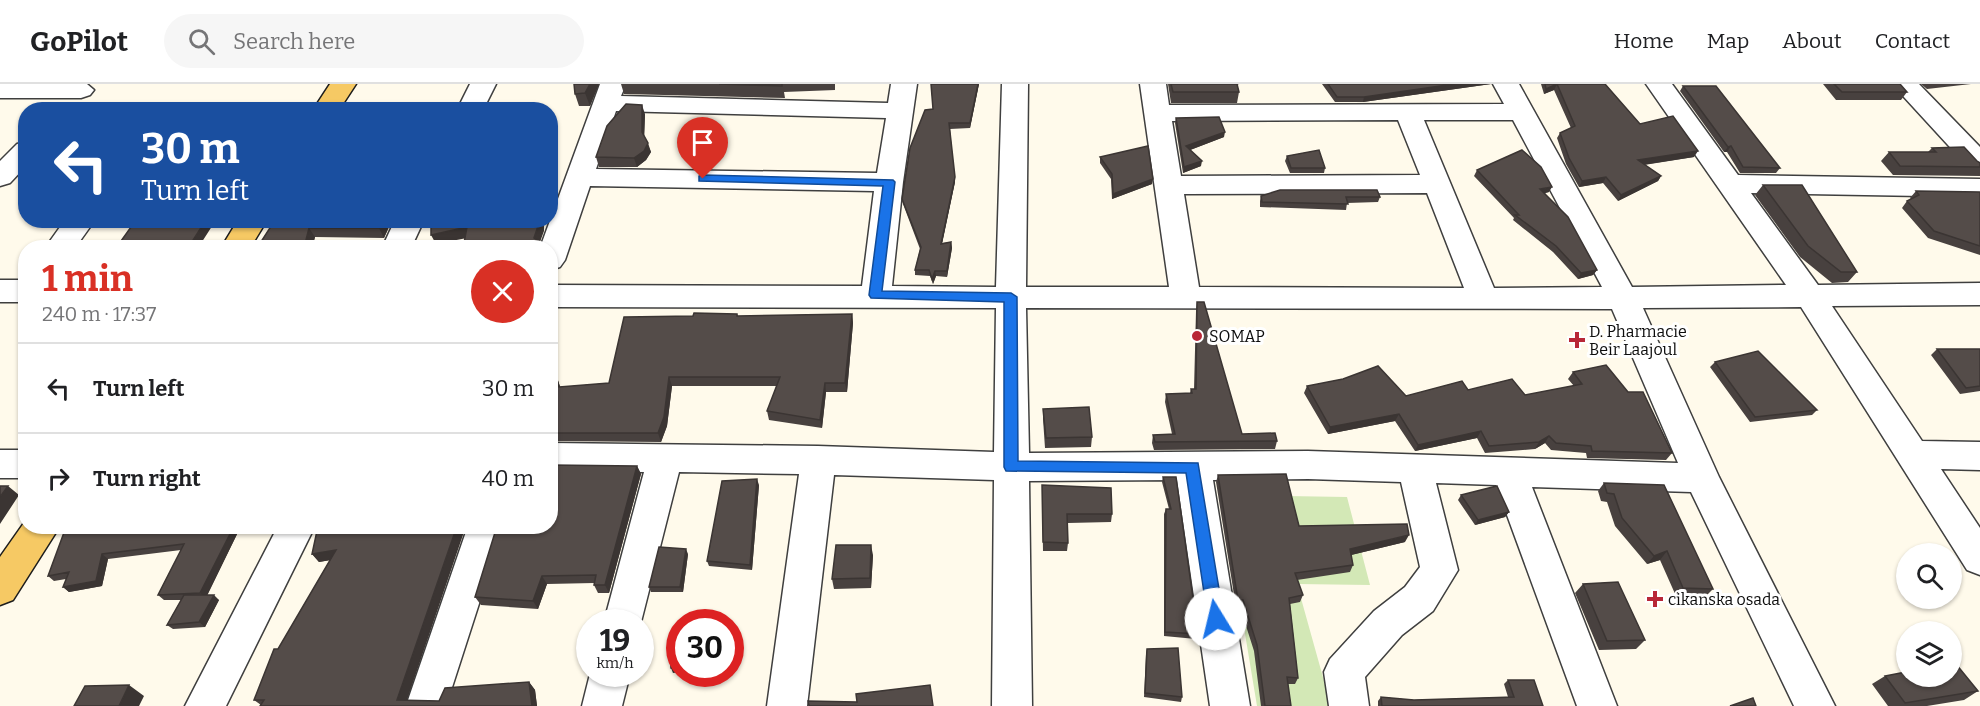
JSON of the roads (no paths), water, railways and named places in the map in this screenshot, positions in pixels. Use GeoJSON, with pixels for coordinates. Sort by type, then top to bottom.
{"type":"FeatureCollection","features":[{"type":"Feature","properties":{"kind":"main road"},"geometry":{"type":"LineString","coordinates":[[331,102],[343,84]]}},
{"type":"Feature","properties":{"kind":"main road"},"geometry":{"type":"LineString","coordinates":[[0,588],[37,534]]}},
{"type":"Feature","properties":{"kind":"street"},"geometry":{"type":"LineString","coordinates":[[474,102],[483,84]]}},
{"type":"Feature","properties":{"kind":"street"},"geometry":{"type":"LineString","coordinates":[[1012,706],[1011,297],[1015,84]]}},
{"type":"Feature","properties":{"kind":"street"},"geometry":{"type":"LineString","coordinates":[[1153,84],[1186,298]]}},
{"type":"Feature","properties":{"kind":"street"},"geometry":{"type":"LineString","coordinates":[[1659,84],[1809,295],[1980,559]]}},
{"type":"Feature","properties":{"kind":"street"},"geometry":{"type":"LineString","coordinates":[[1905,84],[1980,163]]}},
{"type":"Feature","properties":{"kind":"street"},"geometry":{"type":"LineString","coordinates":[[0,90],[84,87]]}},
{"type":"Feature","properties":{"kind":"street"},"geometry":{"type":"LineString","coordinates":[[70,102],[84,87]]}},
{"type":"Feature","properties":{"kind":"street"},"geometry":{"type":"LineString","coordinates":[[558,240],[610,94],[903,98],[889,182],[876,295]]}},
{"type":"Feature","properties":{"kind":"street"},"geometry":{"type":"LineString","coordinates":[[1158,113],[1409,114],[1513,98],[1622,296],[1702,478],[1815,706]]}},
{"type":"Feature","properties":{"kind":"street"},"geometry":{"type":"LineString","coordinates":[[1409,114],[1483,299]]}},
{"type":"Feature","properties":{"kind":"street"},"geometry":{"type":"LineString","coordinates":[[0,177],[18,158]]}},
{"type":"Feature","properties":{"kind":"street"},"geometry":{"type":"LineString","coordinates":[[582,177],[889,182]]}},
{"type":"Feature","properties":{"kind":"street"},"geometry":{"type":"LineString","coordinates":[[1170,184],[1436,184]]}},
{"type":"Feature","properties":{"kind":"street"},"geometry":{"type":"LineString","coordinates":[[1730,184],[1980,188]]}},
{"type":"Feature","properties":{"kind":"street"},"geometry":{"type":"LineString","coordinates":[[65,240],[75,228]]}},
{"type":"Feature","properties":{"kind":"street"},"geometry":{"type":"LineString","coordinates":[[558,296],[876,295],[1483,299],[1980,294]]}},
{"type":"Feature","properties":{"kind":"street"},"geometry":{"type":"LineString","coordinates":[[1913,456],[1980,456]]}},
{"type":"Feature","properties":{"kind":"street"},"geometry":{"type":"LineString","coordinates":[[558,457],[818,460],[1011,467],[1308,465],[1702,478]]}},
{"type":"Feature","properties":{"kind":"street"},"geometry":{"type":"LineString","coordinates":[[626,609],[665,457]]}},
{"type":"Feature","properties":{"kind":"street"},"geometry":{"type":"LineString","coordinates":[[787,706],[818,460]]}},
{"type":"Feature","properties":{"kind":"street"},"geometry":{"type":"LineString","coordinates":[[0,464],[18,464]]}},
{"type":"Feature","properties":{"kind":"street"},"geometry":{"type":"LineString","coordinates":[[1193,467],[1230,706]]}},
{"type":"Feature","properties":{"kind":"street"},"geometry":{"type":"LineString","coordinates":[[1349,706],[1344,672],[1388,623],[1419,599],[1439,570],[1415,469]]}},
{"type":"Feature","properties":{"kind":"street"},"geometry":{"type":"LineString","coordinates":[[1509,472],[1597,706]]}},
{"type":"Feature","properties":{"kind":"street"},"geometry":{"type":"LineString","coordinates":[[205,706],[293,534]]}},
{"type":"Feature","properties":{"kind":"street"},"geometry":{"type":"LineString","coordinates":[[426,706],[483,534]]}},
{"type":"Feature","properties":{"kind":"street"},"geometry":{"type":"LineString","coordinates":[[602,706],[607,687]]}},
{"type":"Feature","properties":{"kind":"place","name":"SOMAP"},"geometry":{"type":"Point","coordinates":[1197,336]}},
{"type":"Feature","properties":{"kind":"place","name":"D. Pharmacie Beir Laajoul"},"geometry":{"type":"Point","coordinates":[1577,340]}},
{"type":"Feature","properties":{"kind":"place","name":"cikanska osada"},"geometry":{"type":"Point","coordinates":[1655,599]}}]}
